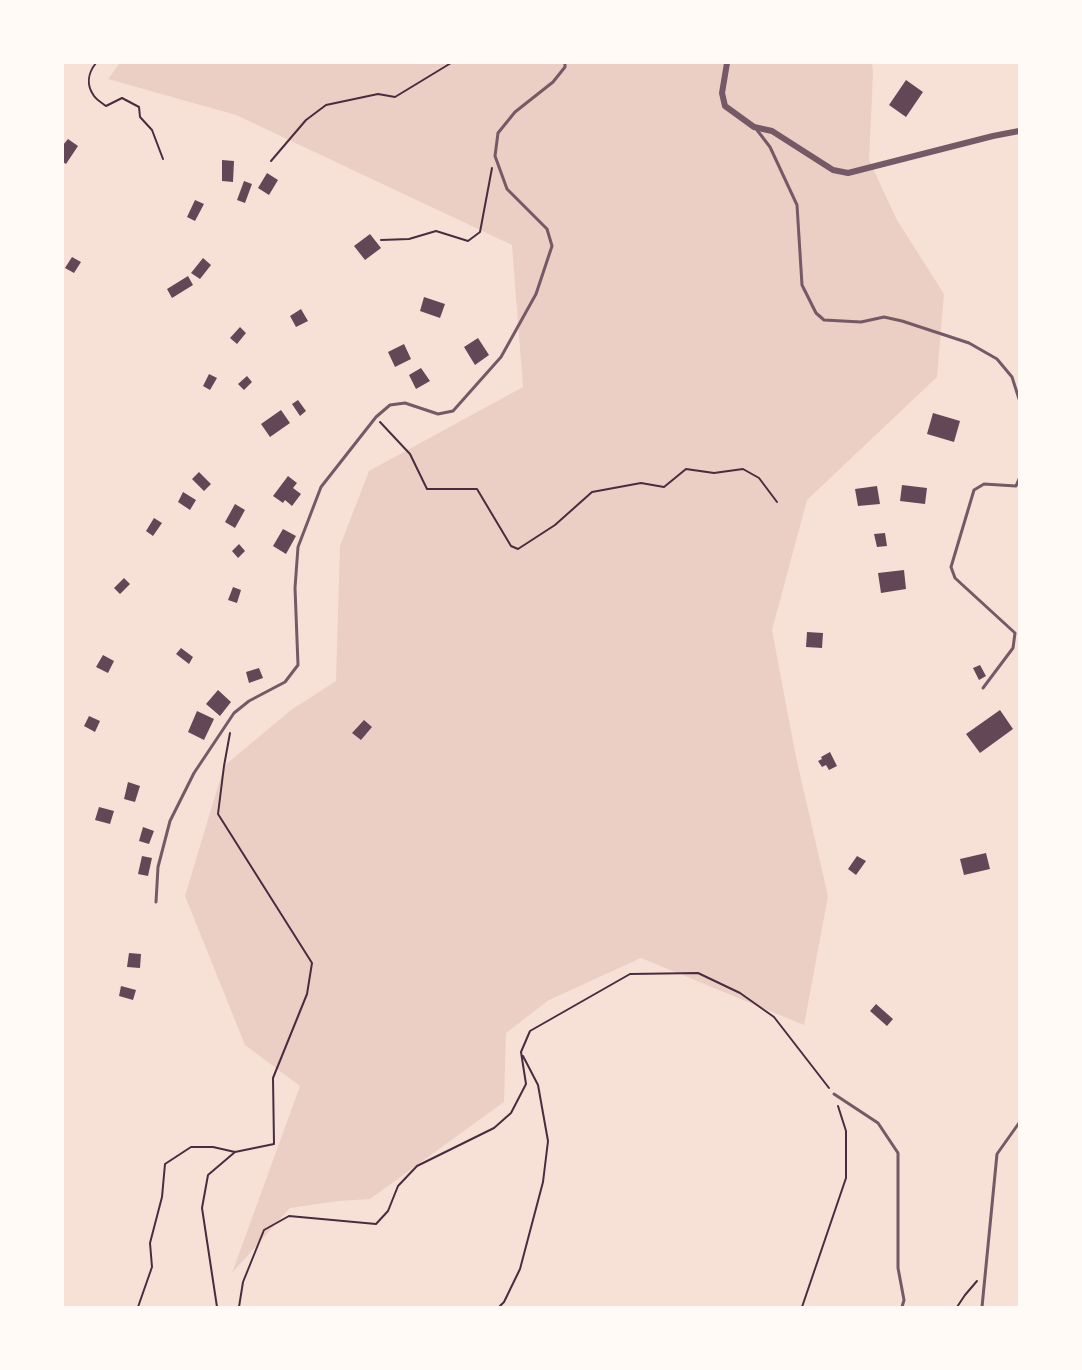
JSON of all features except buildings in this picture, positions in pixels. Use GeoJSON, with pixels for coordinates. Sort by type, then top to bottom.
{"type":"FeatureCollection","features":[{"type":"Feature","properties":{"kind":"street"},"geometry":{"type":"LineString","coordinates":[[727,63],[722,93],[725,106],[754,127],[772,131],[833,170],[848,173],[1019,131]]}},
{"type":"Feature","properties":{"kind":"lane"},"geometry":{"type":"LineString","coordinates":[[156,902],[158,867],[170,821],[194,773],[234,713],[249,701],[285,682],[298,665],[295,588],[298,547],[321,487],[376,417],[390,405],[405,404],[438,414],[453,411],[501,357],[536,294],[552,246],[547,229],[507,189],[495,156],[498,133],[515,112],[554,82],[565,68],[565,63]]}},
{"type":"Feature","properties":{"kind":"lane"},"geometry":{"type":"LineString","coordinates":[[754,127],[770,147],[797,205],[802,285],[816,313],[824,320],[861,322],[884,317],[969,343],[997,359],[1011,377],[1019,399]]}},
{"type":"Feature","properties":{"kind":"lane"},"geometry":{"type":"LineString","coordinates":[[983,688],[1013,648],[1015,633],[956,578],[951,567],[974,490],[984,484],[1016,486],[1019,479]]}},
{"type":"Feature","properties":{"kind":"lane"},"geometry":{"type":"LineString","coordinates":[[834,1094],[878,1123],[898,1153],[898,1268],[902,1307]]}},
{"type":"Feature","properties":{"kind":"lane"},"geometry":{"type":"LineString","coordinates":[[982,1307],[998,1154],[1019,1123]]}},
{"type":"Feature","properties":{"kind":"path"},"geometry":{"type":"LineString","coordinates":[[96,63],[90,71],[89,80],[94,96],[106,106],[122,98],[139,107],[140,117],[152,130],[163,159]]}},
{"type":"Feature","properties":{"kind":"path"},"geometry":{"type":"LineString","coordinates":[[271,161],[306,120],[326,105],[378,94],[395,97],[450,63]]}},
{"type":"Feature","properties":{"kind":"path"},"geometry":{"type":"LineString","coordinates":[[381,240],[408,239],[436,231],[468,241],[480,232],[495,156]]}},
{"type":"Feature","properties":{"kind":"path"},"geometry":{"type":"LineString","coordinates":[[376,417],[410,454],[427,489],[477,489],[511,546],[518,549],[555,525],[592,492],[641,483],[664,487],[686,469],[714,473],[743,470],[759,478],[777,502]]}},
{"type":"Feature","properties":{"kind":"path"},"geometry":{"type":"LineString","coordinates":[[138,1307],[152,1267],[150,1243],[162,1197],[165,1164],[190,1147],[213,1147],[235,1152],[274,1144],[273,1078],[307,994],[312,963],[218,814],[230,731]]}},
{"type":"Feature","properties":{"kind":"path"},"geometry":{"type":"LineString","coordinates":[[239,1307],[243,1282],[264,1230],[289,1216],[376,1224],[388,1211],[398,1186],[417,1166],[494,1128],[511,1113],[526,1084],[521,1052],[530,1031],[630,974],[698,973],[740,993],[774,1017],[834,1094],[846,1131],[846,1178],[802,1307]]}},
{"type":"Feature","properties":{"kind":"path"},"geometry":{"type":"LineString","coordinates":[[499,1307],[504,1302],[520,1269],[543,1182],[548,1141],[538,1085],[521,1052]]}},
{"type":"Feature","properties":{"kind":"path"},"geometry":{"type":"LineString","coordinates":[[218,1307],[202,1208],[208,1175],[235,1152]]}},
{"type":"Feature","properties":{"kind":"path"},"geometry":{"type":"LineString","coordinates":[[957,1307],[985,1272]]}},
{"type":"Feature","properties":{"kind":"shaded area"},"geometry":{"type":"Polygon","coordinates":[[[120,63],[872,63],[869,160],[897,220],[944,294],[937,377],[807,500],[772,630],[796,757],[828,896],[804,1025],[641,958],[549,1000],[506,1033],[504,1102],[370,1199],[290,1208],[232,1273],[300,1086],[245,1045],[185,896],[224,766],[291,710],[336,681],[340,546],[369,471],[523,387],[512,245],[236,115],[108,79],[120,63]]]}}]}
